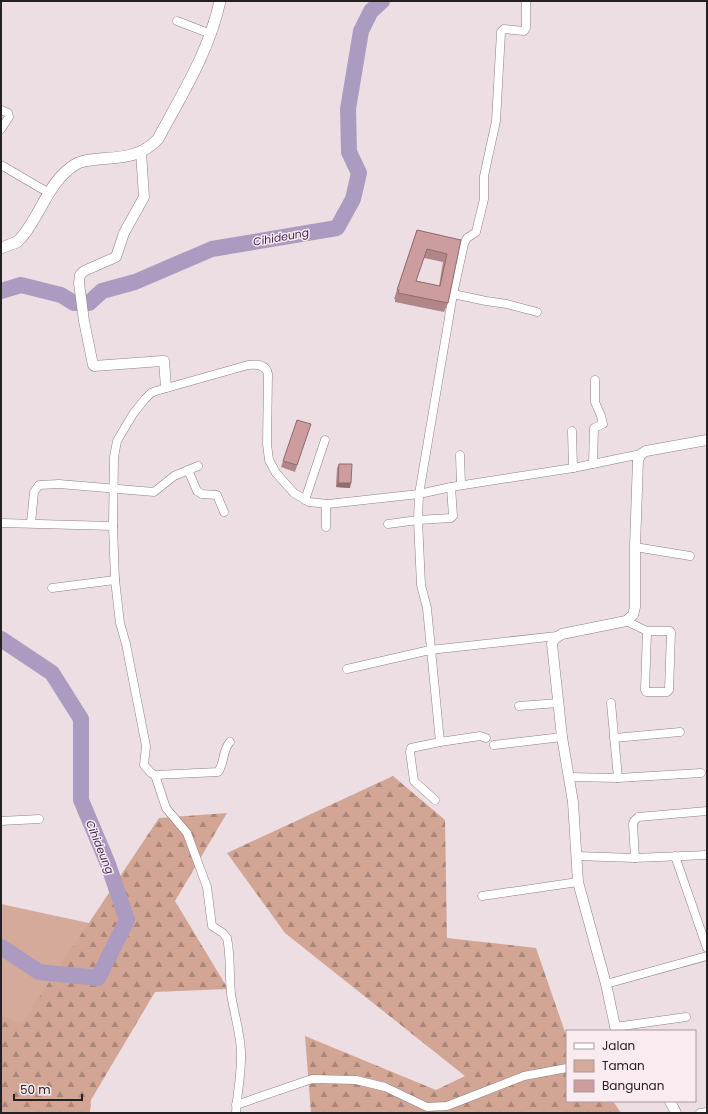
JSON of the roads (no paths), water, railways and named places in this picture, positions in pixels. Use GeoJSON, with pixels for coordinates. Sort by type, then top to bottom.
{"type":"FeatureCollection","features":[{"type":"Feature","properties":{"kind":"main road"},"geometry":{"type":"LineString","coordinates":[[1,248],[17,242],[25,233],[49,193],[63,176],[74,166],[80,162],[121,157],[141,152],[158,139],[202,57],[211,34],[220,1]]}},
{"type":"Feature","properties":{"kind":"street"},"geometry":{"type":"LineString","coordinates":[[440,742],[427,608],[421,586],[418,520],[419,494],[453,294],[464,244],[467,238],[476,232],[484,199],[484,176],[496,121],[501,32],[504,29],[524,31],[526,28],[526,1]]}},
{"type":"Feature","properties":{"kind":"street"},"geometry":{"type":"LineString","coordinates":[[177,21],[211,34]]}},
{"type":"Feature","properties":{"kind":"street"},"geometry":{"type":"LineString","coordinates":[[1,110],[8,113],[9,117],[1,129]]}},
{"type":"Feature","properties":{"kind":"street"},"geometry":{"type":"LineString","coordinates":[[141,152],[145,190],[143,201],[124,233],[116,257],[84,271],[80,275],[79,283],[92,365],[162,360],[164,361],[166,387]]}},
{"type":"Feature","properties":{"kind":"street"},"geometry":{"type":"LineString","coordinates":[[1,165],[49,193]]}},
{"type":"Feature","properties":{"kind":"street"},"geometry":{"type":"LineString","coordinates":[[453,294],[507,304],[537,312]]}},
{"type":"Feature","properties":{"kind":"street"},"geometry":{"type":"LineString","coordinates":[[230,742],[218,772],[155,775],[151,773],[144,765],[146,746],[126,644],[120,623],[115,580],[113,526],[114,457],[117,441],[133,414],[151,393],[166,387],[248,365],[255,364],[264,367],[268,374],[267,444],[269,460],[276,473],[288,487],[305,500],[317,504],[419,494],[461,485],[573,468],[641,454],[646,451],[707,440]]}},
{"type":"Feature","properties":{"kind":"street"},"geometry":{"type":"LineString","coordinates":[[593,464],[594,428],[603,424],[595,402],[595,380]]}},
{"type":"Feature","properties":{"kind":"street"},"geometry":{"type":"LineString","coordinates":[[572,431],[573,468]]}},
{"type":"Feature","properties":{"kind":"street"},"geometry":{"type":"LineString","coordinates":[[305,500],[325,440]]}},
{"type":"Feature","properties":{"kind":"street"},"geometry":{"type":"LineString","coordinates":[[347,670],[430,650],[556,636],[626,620],[633,615],[635,607],[635,547],[638,460],[641,454]]}},
{"type":"Feature","properties":{"kind":"street"},"geometry":{"type":"LineString","coordinates":[[460,456],[461,485]]}},
{"type":"Feature","properties":{"kind":"street"},"geometry":{"type":"LineString","coordinates":[[31,524],[34,492],[39,485],[59,484],[154,492],[174,476],[198,466]]}},
{"type":"Feature","properties":{"kind":"street"},"geometry":{"type":"LineString","coordinates":[[188,470],[197,491],[202,494],[217,496],[224,512]]}},
{"type":"Feature","properties":{"kind":"street"},"geometry":{"type":"LineString","coordinates":[[388,524],[453,517],[451,487]]}},
{"type":"Feature","properties":{"kind":"street"},"geometry":{"type":"LineString","coordinates":[[326,504],[326,527]]}},
{"type":"Feature","properties":{"kind":"street"},"geometry":{"type":"LineString","coordinates":[[1,523],[113,526]]}},
{"type":"Feature","properties":{"kind":"street"},"geometry":{"type":"LineString","coordinates":[[635,547],[690,556]]}},
{"type":"Feature","properties":{"kind":"street"},"geometry":{"type":"LineString","coordinates":[[52,588],[115,580]]}},
{"type":"Feature","properties":{"kind":"street"},"geometry":{"type":"LineString","coordinates":[[626,620],[647,631],[671,632],[669,690],[667,692],[646,692],[645,690],[647,631]]}},
{"type":"Feature","properties":{"kind":"street"},"geometry":{"type":"LineString","coordinates":[[556,636],[552,649],[562,738],[574,816],[578,882],[606,984],[616,1029],[686,1017]]}},
{"type":"Feature","properties":{"kind":"street"},"geometry":{"type":"LineString","coordinates":[[519,706],[558,703]]}},
{"type":"Feature","properties":{"kind":"street"},"geometry":{"type":"LineString","coordinates":[[611,703],[618,778]]}},
{"type":"Feature","properties":{"kind":"street"},"geometry":{"type":"LineString","coordinates":[[614,738],[680,732]]}},
{"type":"Feature","properties":{"kind":"street"},"geometry":{"type":"LineString","coordinates":[[435,800],[414,781],[410,750],[412,748],[440,742],[482,735],[486,738]]}},
{"type":"Feature","properties":{"kind":"street"},"geometry":{"type":"LineString","coordinates":[[494,745],[562,738]]}},
{"type":"Feature","properties":{"kind":"street"},"geometry":{"type":"LineString","coordinates":[[569,777],[618,778],[701,773]]}},
{"type":"Feature","properties":{"kind":"street"},"geometry":{"type":"LineString","coordinates":[[155,775],[166,808],[187,833],[207,887],[212,926],[223,933],[227,938],[231,993],[241,1052],[236,1109],[312,1079],[356,1080],[385,1087],[427,1107],[447,1106],[524,1076],[566,1068]]}},
{"type":"Feature","properties":{"kind":"street"},"geometry":{"type":"LineString","coordinates":[[635,858],[633,824],[638,817],[707,811]]}},
{"type":"Feature","properties":{"kind":"street"},"geometry":{"type":"LineString","coordinates":[[1,821],[39,819]]}},
{"type":"Feature","properties":{"kind":"street"},"geometry":{"type":"LineString","coordinates":[[576,856],[635,858],[707,855]]}},
{"type":"Feature","properties":{"kind":"street"},"geometry":{"type":"LineString","coordinates":[[675,856],[707,948]]}},
{"type":"Feature","properties":{"kind":"street"},"geometry":{"type":"LineString","coordinates":[[482,896],[578,882]]}},
{"type":"Feature","properties":{"kind":"street"},"geometry":{"type":"LineString","coordinates":[[606,984],[707,956]]}},
{"type":"Feature","properties":{"kind":"street"},"geometry":{"type":"LineString","coordinates":[[670,1102],[676,1113]]}},
{"type":"Feature","properties":{"kind":"street"},"geometry":{"type":"LineString","coordinates":[[700,1113],[707,1112]]}},
{"type":"Feature","properties":{"kind":"waterway","name":"Cihideung"},"geometry":{"type":"LineString","coordinates":[[1,291],[21,285],[61,295],[74,303],[89,303],[102,291],[135,282],[212,249],[337,228],[353,199],[359,173],[349,152],[348,109],[361,31],[371,11],[382,1]]}},
{"type":"Feature","properties":{"kind":"waterway","name":"Cihideung"},"geometry":{"type":"LineString","coordinates":[[1,639],[52,673],[81,719],[81,800],[108,864],[127,920],[98,978],[39,972],[1,947]]}}]}
